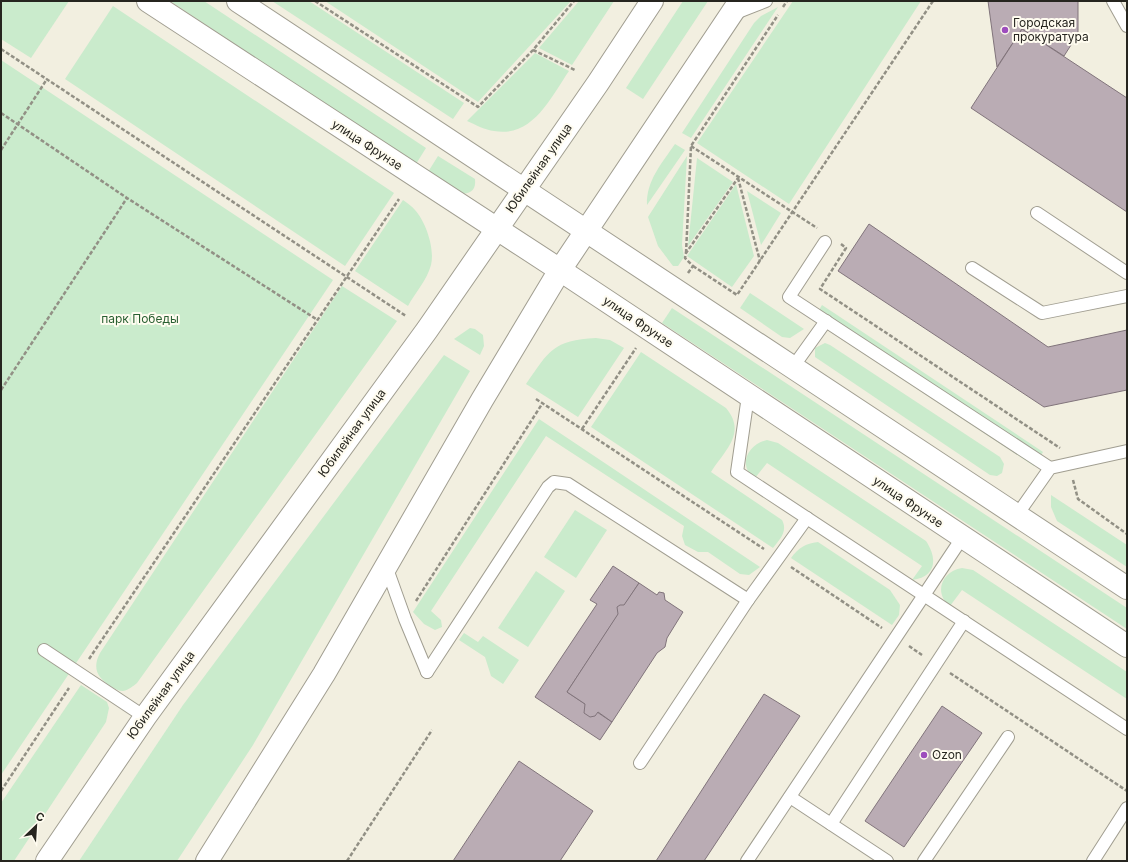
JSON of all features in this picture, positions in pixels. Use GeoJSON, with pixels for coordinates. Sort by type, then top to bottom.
{"type":"FeatureCollection","features":[{"type":"Feature","properties":{"kind":"main road","name":"улица Фрунзе"},"geometry":{"type":"LineString","coordinates":[[148,1],[560,270],[1127,646]]}},
{"type":"Feature","properties":{"kind":"main road"},"geometry":{"type":"LineString","coordinates":[[238,1],[1127,588]]}},
{"type":"Feature","properties":{"kind":"main road","name":"Юбилейная улица"},"geometry":{"type":"LineString","coordinates":[[47,861],[145,717],[427,330],[525,190],[652,1]]}},
{"type":"Feature","properties":{"kind":"main road"},"geometry":{"type":"LineString","coordinates":[[207,861],[324,674],[490,387],[560,270],[735,8]]}},
{"type":"Feature","properties":{"kind":"lane"},"geometry":{"type":"LineString","coordinates":[[735,8],[766,1]]}},
{"type":"Feature","properties":{"kind":"lane"},"geometry":{"type":"LineString","coordinates":[[1113,1],[1127,26]]}},
{"type":"Feature","properties":{"kind":"lane"},"geometry":{"type":"LineString","coordinates":[[1037,213],[1127,273]]}},
{"type":"Feature","properties":{"kind":"lane"},"geometry":{"type":"LineString","coordinates":[[824,237],[789,297],[1050,468]]}},
{"type":"Feature","properties":{"kind":"lane"},"geometry":{"type":"LineString","coordinates":[[972,268],[1042,313],[1127,296]]}},
{"type":"Feature","properties":{"kind":"lane"},"geometry":{"type":"LineString","coordinates":[[793,367],[826,321]]}},
{"type":"Feature","properties":{"kind":"lane"},"geometry":{"type":"LineString","coordinates":[[748,396],[737,472],[1127,728]]}},
{"type":"Feature","properties":{"kind":"lane"},"geometry":{"type":"LineString","coordinates":[[1017,515],[1050,468],[1127,451]]}},
{"type":"Feature","properties":{"kind":"lane"},"geometry":{"type":"LineString","coordinates":[[386,566],[405,619],[427,672],[548,487],[554,482],[568,484],[748,600]]}},
{"type":"Feature","properties":{"kind":"lane"},"geometry":{"type":"LineString","coordinates":[[640,763],[748,600],[807,518]]}},
{"type":"Feature","properties":{"kind":"lane"},"geometry":{"type":"LineString","coordinates":[[747,861],[962,538]]}},
{"type":"Feature","properties":{"kind":"lane"},"geometry":{"type":"LineString","coordinates":[[831,824],[964,621]]}},
{"type":"Feature","properties":{"kind":"lane"},"geometry":{"type":"LineString","coordinates":[[44,650],[145,717]]}},
{"type":"Feature","properties":{"kind":"lane"},"geometry":{"type":"LineString","coordinates":[[924,861],[1008,737]]}},
{"type":"Feature","properties":{"kind":"lane"},"geometry":{"type":"LineString","coordinates":[[790,797],[887,861]]}},
{"type":"Feature","properties":{"kind":"lane"},"geometry":{"type":"LineString","coordinates":[[1093,861],[1127,808]]}},
{"type":"Feature","properties":{"kind":"path"},"geometry":{"type":"LineString","coordinates":[[316,1],[478,107],[533,50],[574,1]]}},
{"type":"Feature","properties":{"kind":"path"},"geometry":{"type":"LineString","coordinates":[[782,8],[787,1]]}},
{"type":"Feature","properties":{"kind":"path"},"geometry":{"type":"LineString","coordinates":[[778,14],[691,146],[685,258],[693,266],[737,295],[933,1]]}},
{"type":"Feature","properties":{"kind":"path"},"geometry":{"type":"LineString","coordinates":[[1,49],[406,316]]}},
{"type":"Feature","properties":{"kind":"path"},"geometry":{"type":"LineString","coordinates":[[533,50],[575,70]]}},
{"type":"Feature","properties":{"kind":"path"},"geometry":{"type":"LineString","coordinates":[[1,150],[47,79]]}},
{"type":"Feature","properties":{"kind":"path"},"geometry":{"type":"LineString","coordinates":[[1,113],[127,198],[316,319]]}},
{"type":"Feature","properties":{"kind":"path"},"geometry":{"type":"LineString","coordinates":[[691,146],[792,212],[824,237]]}},
{"type":"Feature","properties":{"kind":"path"},"geometry":{"type":"LineString","coordinates":[[686,253],[738,178]]}},
{"type":"Feature","properties":{"kind":"path"},"geometry":{"type":"LineString","coordinates":[[738,178],[760,262]]}},
{"type":"Feature","properties":{"kind":"path"},"geometry":{"type":"LineString","coordinates":[[1,390],[127,198]]}},
{"type":"Feature","properties":{"kind":"path"},"geometry":{"type":"LineString","coordinates":[[1,791],[316,319],[399,199]]}},
{"type":"Feature","properties":{"kind":"path"},"geometry":{"type":"LineString","coordinates":[[840,244],[846,248],[820,289],[1066,452],[1078,499],[1127,534]]}},
{"type":"Feature","properties":{"kind":"path"},"geometry":{"type":"LineString","coordinates":[[676,290],[693,266]]}},
{"type":"Feature","properties":{"kind":"path"},"geometry":{"type":"LineString","coordinates":[[582,429],[636,349]]}},
{"type":"Feature","properties":{"kind":"path"},"geometry":{"type":"LineString","coordinates":[[536,400],[778,559],[1127,792]]}},
{"type":"Feature","properties":{"kind":"path"},"geometry":{"type":"LineString","coordinates":[[405,619],[542,404]]}},
{"type":"Feature","properties":{"kind":"path"},"geometry":{"type":"LineString","coordinates":[[347,861],[432,730]]}},
{"type":"Feature","properties":{"kind":"green space"},"geometry":{"type":"Polygon","coordinates":[[[1,1],[69,1],[31,58],[1,39],[1,1]]]}},
{"type":"Feature","properties":{"kind":"green space"},"geometry":{"type":"Polygon","coordinates":[[[170,1],[204,1],[426,148],[416,164],[170,1]]]}},
{"type":"Feature","properties":{"kind":"green space"},"geometry":{"type":"Polygon","coordinates":[[[272,1],[309,1],[464,103],[453,119],[272,1]]]}},
{"type":"Feature","properties":{"kind":"green space"},"geometry":{"type":"Polygon","coordinates":[[[325,1],[571,1],[478,102],[325,1]]]}},
{"type":"Feature","properties":{"kind":"green space"},"geometry":{"type":"Polygon","coordinates":[[[579,1],[614,1],[572,65],[539,48],[579,1]]]}},
{"type":"Feature","properties":{"kind":"green space"},"geometry":{"type":"Polygon","coordinates":[[[683,1],[708,1],[643,99],[626,88],[683,1]]]}},
{"type":"Feature","properties":{"kind":"green space"},"geometry":{"type":"Polygon","coordinates":[[[793,1],[921,1],[789,204],[697,143],[793,1]]]}},
{"type":"Feature","properties":{"kind":"green space"},"geometry":{"type":"Polygon","coordinates":[[[113,6],[394,193],[345,266],[65,79],[113,6]]]}},
{"type":"Feature","properties":{"kind":"green space"},"geometry":{"type":"Polygon","coordinates":[[[778,7],[691,138],[682,133],[754,23],[761,16],[778,7]]]}},
{"type":"Feature","properties":{"kind":"green space"},"geometry":{"type":"Polygon","coordinates":[[[535,53],[569,71],[548,103],[530,122],[520,128],[508,131],[494,131],[487,130],[467,121],[535,53]]]}},
{"type":"Feature","properties":{"kind":"green space","name":"парк Победы"},"geometry":{"type":"Polygon","coordinates":[[[1,60],[333,280],[1,775],[1,60]]]}},
{"type":"Feature","properties":{"kind":"green space"},"geometry":{"type":"Polygon","coordinates":[[[675,144],[685,150],[647,205],[647,196],[652,180],[660,165],[675,144]]]}},
{"type":"Feature","properties":{"kind":"green space"},"geometry":{"type":"Polygon","coordinates":[[[438,156],[475,179],[473,190],[462,194],[428,172],[438,156]]]}},
{"type":"Feature","properties":{"kind":"green space"},"geometry":{"type":"Polygon","coordinates":[[[687,156],[682,245],[684,257],[678,266],[673,266],[658,246],[648,217],[687,156]]]}},
{"type":"Feature","properties":{"kind":"green space"},"geometry":{"type":"Polygon","coordinates":[[[697,158],[733,182],[688,246],[697,158]]]}},
{"type":"Feature","properties":{"kind":"green space"},"geometry":{"type":"Polygon","coordinates":[[[736,184],[754,256],[732,287],[687,256],[736,184]]]}},
{"type":"Feature","properties":{"kind":"green space"},"geometry":{"type":"Polygon","coordinates":[[[747,191],[781,213],[761,245],[747,191]]]}},
{"type":"Feature","properties":{"kind":"green space"},"geometry":{"type":"Polygon","coordinates":[[[403,200],[414,209],[423,221],[429,236],[432,251],[429,271],[408,306],[355,271],[403,200]]]}},
{"type":"Feature","properties":{"kind":"green space"},"geometry":{"type":"Polygon","coordinates":[[[342,286],[397,321],[137,683],[131,688],[123,691],[120,691],[107,684],[97,672],[96,668],[96,663],[100,653],[342,286]]]}},
{"type":"Feature","properties":{"kind":"green space"},"geometry":{"type":"Polygon","coordinates":[[[750,293],[804,329],[790,338],[782,337],[740,308],[750,293]]]}},
{"type":"Feature","properties":{"kind":"green space"},"geometry":{"type":"Polygon","coordinates":[[[822,305],[1043,452],[1034,466],[813,320],[822,305]]]}},
{"type":"Feature","properties":{"kind":"green space"},"geometry":{"type":"Polygon","coordinates":[[[672,308],[1127,608],[1127,629],[662,323],[672,308]]]}},
{"type":"Feature","properties":{"kind":"green space"},"geometry":{"type":"Polygon","coordinates":[[[470,328],[475,329],[483,335],[484,346],[480,355],[454,339],[470,328]]]}},
{"type":"Feature","properties":{"kind":"green space"},"geometry":{"type":"Polygon","coordinates":[[[596,338],[610,340],[624,348],[578,417],[526,384],[547,355],[554,349],[570,341],[596,338]]]}},
{"type":"Feature","properties":{"kind":"green space"},"geometry":{"type":"Polygon","coordinates":[[[825,343],[1000,457],[1004,464],[1002,473],[997,476],[990,475],[815,357],[815,348],[825,343]]]}},
{"type":"Feature","properties":{"kind":"green space"},"geometry":{"type":"Polygon","coordinates":[[[641,352],[726,408],[732,417],[734,433],[732,441],[711,472],[782,520],[784,524],[784,531],[781,538],[773,548],[591,427],[641,352]]]}},
{"type":"Feature","properties":{"kind":"green space"},"geometry":{"type":"Polygon","coordinates":[[[444,355],[470,371],[253,745],[177,861],[79,861],[183,705],[444,355]]]}},
{"type":"Feature","properties":{"kind":"green space"},"geometry":{"type":"Polygon","coordinates":[[[539,419],[760,567],[749,575],[740,574],[708,552],[698,552],[685,545],[682,536],[684,526],[546,436],[431,611],[441,620],[442,627],[435,630],[424,624],[413,612],[539,419]]]}},
{"type":"Feature","properties":{"kind":"green space"},"geometry":{"type":"Polygon","coordinates":[[[767,440],[778,443],[926,541],[930,548],[933,560],[930,571],[920,578],[912,580],[922,566],[767,463],[755,478],[747,468],[747,456],[750,451],[760,442],[767,440]]]}},
{"type":"Feature","properties":{"kind":"green space"},"geometry":{"type":"Polygon","coordinates":[[[1051,495],[1127,545],[1127,567],[1057,521],[1051,507],[1051,495]]]}},
{"type":"Feature","properties":{"kind":"green space"},"geometry":{"type":"Polygon","coordinates":[[[575,510],[607,530],[576,578],[544,557],[575,510]]]}},
{"type":"Feature","properties":{"kind":"green space"},"geometry":{"type":"Polygon","coordinates":[[[818,542],[890,590],[900,605],[899,615],[892,625],[791,558],[803,547],[818,542]]]}},
{"type":"Feature","properties":{"kind":"green space"},"geometry":{"type":"Polygon","coordinates":[[[962,568],[973,570],[1127,672],[1127,699],[962,590],[950,606],[942,595],[942,583],[949,573],[962,568]]]}},
{"type":"Feature","properties":{"kind":"green space"},"geometry":{"type":"Polygon","coordinates":[[[536,571],[565,591],[528,647],[498,628],[536,571]]]}},
{"type":"Feature","properties":{"kind":"green space"},"geometry":{"type":"Polygon","coordinates":[[[464,633],[478,642],[483,636],[519,660],[503,684],[491,676],[485,657],[459,640],[464,633]]]}},
{"type":"Feature","properties":{"kind":"green space"},"geometry":{"type":"Polygon","coordinates":[[[81,685],[107,702],[109,708],[106,722],[14,861],[1,861],[1,803],[81,685]]]}},
{"type":"Feature","properties":{"kind":"building"},"geometry":{"type":"Polygon","coordinates":[[[988,1],[1078,1],[1078,34],[1064,56],[1022,29],[997,67],[988,1]]]}},
{"type":"Feature","properties":{"kind":"building"},"geometry":{"type":"Polygon","coordinates":[[[1022,29],[1127,98],[1127,212],[971,108],[1022,29]]]}},
{"type":"Feature","properties":{"kind":"building"},"geometry":{"type":"Polygon","coordinates":[[[869,224],[1048,347],[1127,330],[1127,390],[1044,407],[838,271],[869,224]]]}},
{"type":"Feature","properties":{"kind":"building"},"geometry":{"type":"Polygon","coordinates":[[[613,566],[639,583],[567,692],[612,722],[600,740],[535,697],[597,604],[590,600],[613,566]]]}},
{"type":"Feature","properties":{"kind":"building"},"geometry":{"type":"Polygon","coordinates":[[[639,583],[657,595],[659,592],[664,593],[665,600],[683,612],[667,638],[665,647],[657,653],[612,722],[598,712],[595,716],[590,717],[584,713],[585,704],[567,692],[618,614],[617,607],[624,605],[639,583]]]}},
{"type":"Feature","properties":{"kind":"building"},"geometry":{"type":"Polygon","coordinates":[[[764,694],[800,716],[704,861],[656,861],[764,694]]]}},
{"type":"Feature","properties":{"kind":"building"},"geometry":{"type":"Polygon","coordinates":[[[942,706],[982,733],[904,847],[865,821],[942,706]]]}},
{"type":"Feature","properties":{"kind":"building"},"geometry":{"type":"Polygon","coordinates":[[[519,761],[593,811],[560,861],[453,861],[519,761]]]}},
{"type":"Feature","properties":{"kind":"place","name":"Городская прокуратура"},"geometry":{"type":"Point","coordinates":[1005,30]}},
{"type":"Feature","properties":{"kind":"place","name":"Ozon"},"geometry":{"type":"Point","coordinates":[924,755]}}]}
